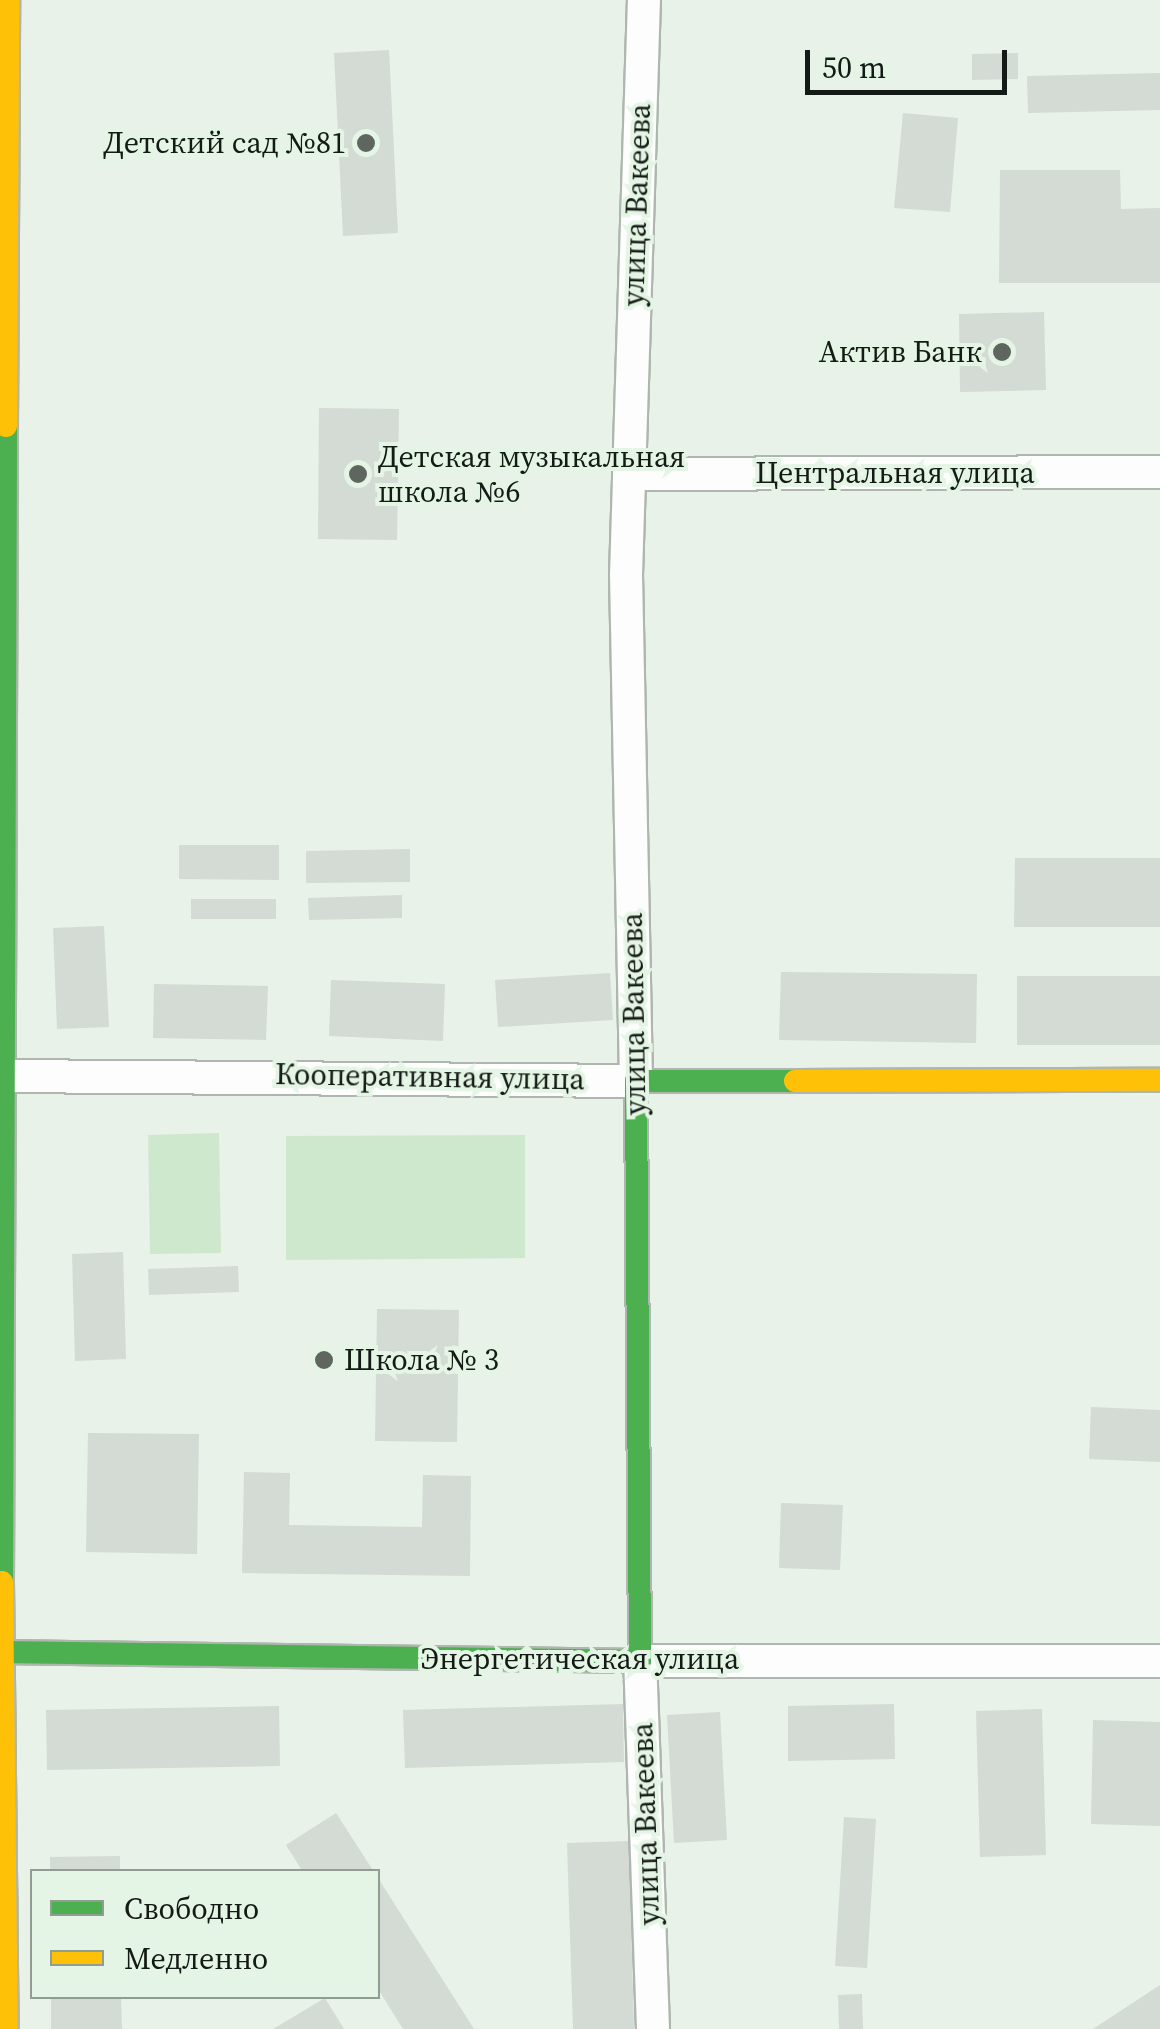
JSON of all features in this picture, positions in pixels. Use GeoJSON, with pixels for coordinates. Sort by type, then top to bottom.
{"type":"FeatureCollection","features":[{"type":"Feature","properties":{"kind":"street"},"geometry":{"type":"LineString","coordinates":[[7,2029],[1,1652],[1,1076],[8,0]]}},
{"type":"Feature","properties":{"kind":"street","name":"улица Вакеева"},"geometry":{"type":"LineString","coordinates":[[644,0],[630,474],[640,1660],[653,2029]]}},
{"type":"Feature","properties":{"kind":"street","name":"Центральная улица"},"geometry":{"type":"LineString","coordinates":[[630,474],[1160,472]]}},
{"type":"Feature","properties":{"kind":"street","name":"Кооперативная улица"},"geometry":{"type":"LineString","coordinates":[[1,1076],[1160,1080]]}},
{"type":"Feature","properties":{"kind":"street","name":"Энергетическая улица"},"geometry":{"type":"LineString","coordinates":[[1,1652],[1160,1662]]}},
{"type":"Feature","properties":{"kind":"green space"},"geometry":{"type":"Polygon","coordinates":[[[219,1133],[221,1253],[150,1254],[148,1135],[219,1133]]]}},
{"type":"Feature","properties":{"kind":"green space"},"geometry":{"type":"Polygon","coordinates":[[[525,1135],[525,1258],[286,1260],[286,1136],[525,1135]]]}},
{"type":"Feature","properties":{"kind":"building","name":"Детский сад №81"},"geometry":{"type":"Polygon","coordinates":[[[389,50],[398,233],[343,236],[334,53],[389,50]]]}},
{"type":"Feature","properties":{"kind":"building"},"geometry":{"type":"Polygon","coordinates":[[[1018,53],[1018,79],[972,80],[972,54],[1018,53]]]}},
{"type":"Feature","properties":{"kind":"building"},"geometry":{"type":"Polygon","coordinates":[[[1160,73],[1160,110],[1028,113],[1027,76],[1160,73]]]}},
{"type":"Feature","properties":{"kind":"building"},"geometry":{"type":"Polygon","coordinates":[[[903,113],[958,118],[950,212],[894,208],[903,113]]]}},
{"type":"Feature","properties":{"kind":"building"},"geometry":{"type":"Polygon","coordinates":[[[1000,170],[1120,170],[1121,209],[1160,208],[1160,283],[999,283],[1000,170]]]}},
{"type":"Feature","properties":{"kind":"building","name":"Актив Банк"},"geometry":{"type":"Polygon","coordinates":[[[1044,312],[1046,390],[960,392],[959,314],[1044,312]]]}},
{"type":"Feature","properties":{"kind":"building","name":"Детская музыкальная школа №6"},"geometry":{"type":"Polygon","coordinates":[[[319,408],[399,409],[397,540],[318,539],[319,408]]]}},
{"type":"Feature","properties":{"kind":"building"},"geometry":{"type":"Polygon","coordinates":[[[179,845],[279,845],[279,880],[179,879],[179,845]]]}},
{"type":"Feature","properties":{"kind":"building"},"geometry":{"type":"Polygon","coordinates":[[[410,849],[410,882],[306,883],[306,851],[410,849]]]}},
{"type":"Feature","properties":{"kind":"building"},"geometry":{"type":"Polygon","coordinates":[[[1015,858],[1160,858],[1160,927],[1014,927],[1015,858]]]}},
{"type":"Feature","properties":{"kind":"building"},"geometry":{"type":"Polygon","coordinates":[[[402,895],[402,918],[309,920],[308,898],[402,895]]]}},
{"type":"Feature","properties":{"kind":"building"},"geometry":{"type":"Polygon","coordinates":[[[191,899],[276,899],[276,919],[191,919],[191,899]]]}},
{"type":"Feature","properties":{"kind":"building"},"geometry":{"type":"Polygon","coordinates":[[[104,926],[109,1027],[57,1029],[53,928],[104,926]]]}},
{"type":"Feature","properties":{"kind":"building"},"geometry":{"type":"Polygon","coordinates":[[[781,972],[977,974],[976,1043],[779,1040],[781,972]]]}},
{"type":"Feature","properties":{"kind":"building"},"geometry":{"type":"Polygon","coordinates":[[[610,973],[613,1020],[498,1027],[495,980],[610,973]]]}},
{"type":"Feature","properties":{"kind":"building"},"geometry":{"type":"Polygon","coordinates":[[[1017,976],[1160,976],[1160,1045],[1017,1045],[1017,976]]]}},
{"type":"Feature","properties":{"kind":"building"},"geometry":{"type":"Polygon","coordinates":[[[331,980],[445,984],[443,1041],[329,1036],[331,980]]]}},
{"type":"Feature","properties":{"kind":"building"},"geometry":{"type":"Polygon","coordinates":[[[154,984],[268,986],[266,1040],[153,1038],[154,984]]]}},
{"type":"Feature","properties":{"kind":"building"},"geometry":{"type":"Polygon","coordinates":[[[123,1252],[126,1359],[75,1361],[72,1254],[123,1252]]]}},
{"type":"Feature","properties":{"kind":"building"},"geometry":{"type":"Polygon","coordinates":[[[238,1266],[239,1292],[149,1295],[148,1269],[238,1266]]]}},
{"type":"Feature","properties":{"kind":"building"},"geometry":{"type":"Polygon","coordinates":[[[377,1309],[459,1310],[457,1442],[375,1441],[377,1309]]]}},
{"type":"Feature","properties":{"kind":"building"},"geometry":{"type":"Polygon","coordinates":[[[1091,1407],[1160,1410],[1160,1462],[1089,1459],[1091,1407]]]}},
{"type":"Feature","properties":{"kind":"building"},"geometry":{"type":"Polygon","coordinates":[[[88,1433],[199,1434],[197,1554],[86,1552],[88,1433]]]}},
{"type":"Feature","properties":{"kind":"building"},"geometry":{"type":"Polygon","coordinates":[[[244,1472],[290,1473],[289,1525],[422,1527],[423,1475],[471,1476],[470,1576],[242,1573],[244,1472]]]}},
{"type":"Feature","properties":{"kind":"building"},"geometry":{"type":"Polygon","coordinates":[[[781,1503],[843,1505],[840,1570],[779,1568],[781,1503]]]}},
{"type":"Feature","properties":{"kind":"building"},"geometry":{"type":"Polygon","coordinates":[[[623,1704],[624,1762],[405,1768],[403,1710],[623,1704]]]}},
{"type":"Feature","properties":{"kind":"building"},"geometry":{"type":"Polygon","coordinates":[[[894,1704],[895,1759],[788,1761],[788,1706],[894,1704]]]}},
{"type":"Feature","properties":{"kind":"building"},"geometry":{"type":"Polygon","coordinates":[[[279,1706],[280,1766],[47,1770],[46,1710],[279,1706]]]}},
{"type":"Feature","properties":{"kind":"building"},"geometry":{"type":"Polygon","coordinates":[[[1042,1709],[1046,1855],[980,1857],[976,1711],[1042,1709]]]}},
{"type":"Feature","properties":{"kind":"building"},"geometry":{"type":"Polygon","coordinates":[[[720,1712],[727,1840],[674,1843],[667,1715],[720,1712]]]}},
{"type":"Feature","properties":{"kind":"building"},"geometry":{"type":"Polygon","coordinates":[[[1093,1720],[1160,1722],[1160,1826],[1091,1824],[1093,1720]]]}},
{"type":"Feature","properties":{"kind":"building"},"geometry":{"type":"Polygon","coordinates":[[[336,1813],[372,1869],[301,1869],[286,1845],[336,1813]]]}},
{"type":"Feature","properties":{"kind":"building"},"geometry":{"type":"Polygon","coordinates":[[[844,1817],[876,1819],[867,1968],[835,1966],[844,1817]]]}},
{"type":"Feature","properties":{"kind":"building"},"geometry":{"type":"Polygon","coordinates":[[[629,1841],[634,2029],[573,2029],[567,1843],[629,1841]]]}},
{"type":"Feature","properties":{"kind":"building"},"geometry":{"type":"Polygon","coordinates":[[[120,1856],[120,1869],[50,1869],[50,1857],[120,1856]]]}},
{"type":"Feature","properties":{"kind":"building"},"geometry":{"type":"Polygon","coordinates":[[[380,1881],[474,2029],[403,2029],[380,1992],[380,1881]]]}},
{"type":"Feature","properties":{"kind":"building"},"geometry":{"type":"Polygon","coordinates":[[[1160,1985],[1160,2029],[1093,2029],[1160,1985]]]}},
{"type":"Feature","properties":{"kind":"building"},"geometry":{"type":"Polygon","coordinates":[[[862,1994],[863,2029],[839,2029],[838,1995],[862,1994]]]}},
{"type":"Feature","properties":{"kind":"building"},"geometry":{"type":"Polygon","coordinates":[[[51,1999],[121,1999],[122,2029],[51,2029],[51,1999]]]}},
{"type":"Feature","properties":{"kind":"building"},"geometry":{"type":"Polygon","coordinates":[[[326,1999],[344,2029],[273,2029],[326,1999]]]}},
{"type":"Feature","properties":{"kind":"traffic: fast"},"geometry":{"type":"LineString","coordinates":[[2,1582],[6,426]]}},
{"type":"Feature","properties":{"kind":"traffic: fast"},"geometry":{"type":"LineString","coordinates":[[0,1652],[640,1661],[636,1081],[795,1081]]}},
{"type":"Feature","properties":{"kind":"traffic: slow"},"geometry":{"type":"LineString","coordinates":[[6,426],[8,0]]}},
{"type":"Feature","properties":{"kind":"traffic: slow"},"geometry":{"type":"LineString","coordinates":[[795,1081],[1160,1080]]}},
{"type":"Feature","properties":{"kind":"traffic: slow"},"geometry":{"type":"LineString","coordinates":[[2,1582],[7,2029]]}},
{"type":"Feature","properties":{"kind":"place","name":"Детский сад №81"},"geometry":{"type":"Point","coordinates":[366,143]}},
{"type":"Feature","properties":{"kind":"place","name":"Актив Банк"},"geometry":{"type":"Point","coordinates":[1002,352]}},
{"type":"Feature","properties":{"kind":"place","name":"Детская музыкальная школа №6"},"geometry":{"type":"Point","coordinates":[358,474]}},
{"type":"Feature","properties":{"kind":"place","name":"Школа № 3"},"geometry":{"type":"Point","coordinates":[324,1360]}}]}
